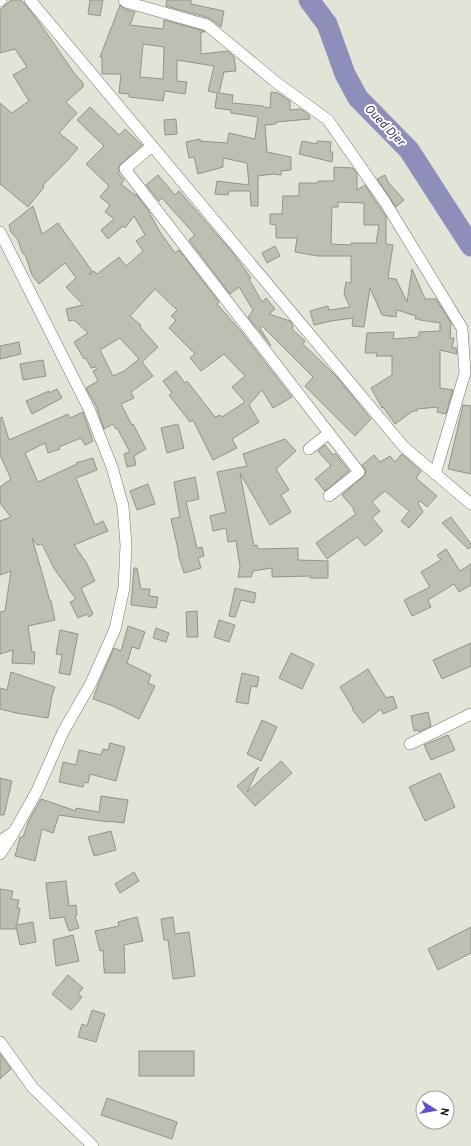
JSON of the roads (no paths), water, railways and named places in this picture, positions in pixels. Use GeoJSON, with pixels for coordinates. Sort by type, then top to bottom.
{"type":"FeatureCollection","features":[{"type":"Feature","properties":{"kind":"street"},"geometry":{"type":"LineString","coordinates":[[30,0],[404,447],[471,504]]}},
{"type":"Feature","properties":{"kind":"street"},"geometry":{"type":"LineString","coordinates":[[124,0],[126,2],[207,25],[278,83],[328,120],[385,202],[462,328],[465,373],[435,474]]}},
{"type":"Feature","properties":{"kind":"street"},"geometry":{"type":"LineString","coordinates":[[152,146],[125,169],[359,472],[329,496]]}},
{"type":"Feature","properties":{"kind":"street"},"geometry":{"type":"LineString","coordinates":[[0,232],[89,409],[112,467],[123,506],[126,545],[124,588],[115,629],[91,683],[63,732],[37,791],[0,854]]}},
{"type":"Feature","properties":{"kind":"street"},"geometry":{"type":"LineString","coordinates":[[309,449],[329,433]]}},
{"type":"Feature","properties":{"kind":"street"},"geometry":{"type":"LineString","coordinates":[[410,744],[471,714]]}},
{"type":"Feature","properties":{"kind":"street"},"geometry":{"type":"LineString","coordinates":[[0,842],[14,832]]}},
{"type":"Feature","properties":{"kind":"street"},"geometry":{"type":"LineString","coordinates":[[0,1042],[33,1088],[93,1146]]}},
{"type":"Feature","properties":{"kind":"waterway","name":"Oued Djer"},"geometry":{"type":"LineString","coordinates":[[309,0],[327,24],[345,74],[358,98],[409,150],[471,246]]}}]}
